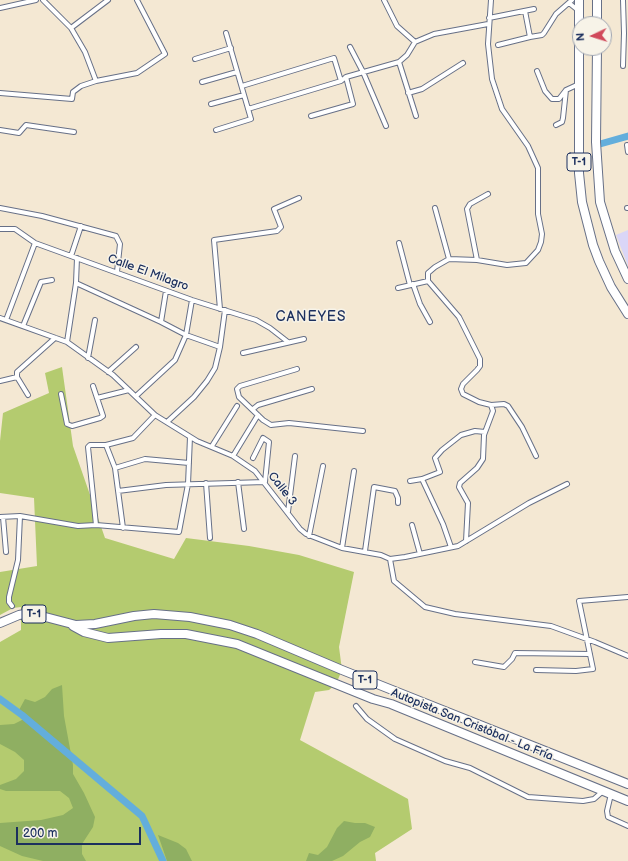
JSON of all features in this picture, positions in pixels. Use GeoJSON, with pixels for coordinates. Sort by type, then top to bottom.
{"type":"FeatureCollection","features":[{"type":"Feature","properties":{"kind":"highway","name":"T-1"},"geometry":{"type":"LineString","coordinates":[[580,0],[579,173],[582,202],[591,240],[599,261],[611,288],[628,314]]}},
{"type":"Feature","properties":{"kind":"highway"},"geometry":{"type":"LineString","coordinates":[[597,0],[597,16]]}},
{"type":"Feature","properties":{"kind":"highway","name":"T-1"},"geometry":{"type":"LineString","coordinates":[[597,56],[596,142],[600,202],[615,251],[628,279]]}},
{"type":"Feature","properties":{"kind":"highway","name":"T-1"},"geometry":{"type":"LineString","coordinates":[[0,623],[19,615],[30,613],[68,624]]}},
{"type":"Feature","properties":{"kind":"highway","name":"Autopista San Cristóbal - La Fría"},"geometry":{"type":"LineString","coordinates":[[68,624],[94,624],[134,616],[154,614],[190,617],[230,625],[257,634],[342,670],[628,784]]}},
{"type":"Feature","properties":{"kind":"highway","name":"Autopista San Cristóbal - La Fría"},"geometry":{"type":"LineString","coordinates":[[68,624],[100,637],[186,634],[237,644],[373,699],[391,704],[628,801]]}},
{"type":"Feature","properties":{"kind":"street"},"geometry":{"type":"LineString","coordinates":[[0,8],[36,0]]}},
{"type":"Feature","properties":{"kind":"street"},"geometry":{"type":"LineString","coordinates":[[44,0],[71,28],[85,52],[96,81]]}},
{"type":"Feature","properties":{"kind":"street"},"geometry":{"type":"LineString","coordinates":[[71,28],[108,0]]}},
{"type":"Feature","properties":{"kind":"street"},"geometry":{"type":"LineString","coordinates":[[0,93],[72,99],[73,92],[81,86],[96,81],[137,73],[165,54],[137,0]]}},
{"type":"Feature","properties":{"kind":"street"},"geometry":{"type":"LineString","coordinates":[[384,0],[397,26],[415,42]]}},
{"type":"Feature","properties":{"kind":"street"},"geometry":{"type":"LineString","coordinates":[[491,0],[488,24],[488,44],[494,90],[502,109],[528,146],[538,168],[538,214],[542,234],[538,250],[526,263],[507,265],[476,260],[449,259],[435,267],[428,274],[428,281],[459,317],[480,359],[480,366],[463,384],[461,389],[463,394],[471,399],[491,405],[504,404],[508,406],[522,427],[536,456]]}},
{"type":"Feature","properties":{"kind":"street"},"geometry":{"type":"LineString","coordinates":[[623,0],[623,66]]}},
{"type":"Feature","properties":{"kind":"street"},"geometry":{"type":"LineString","coordinates":[[498,45],[542,35],[556,14],[571,2],[579,11]]}},
{"type":"Feature","properties":{"kind":"street"},"geometry":{"type":"LineString","coordinates":[[489,18],[534,9]]}},
{"type":"Feature","properties":{"kind":"street"},"geometry":{"type":"LineString","coordinates":[[525,11],[530,37]]}},
{"type":"Feature","properties":{"kind":"street"},"geometry":{"type":"LineString","coordinates":[[248,109],[341,81],[346,77],[399,62],[407,55],[415,42],[434,34],[488,24]]}},
{"type":"Feature","properties":{"kind":"street"},"geometry":{"type":"LineString","coordinates":[[216,130],[251,119],[226,33]]}},
{"type":"Feature","properties":{"kind":"street"},"geometry":{"type":"LineString","coordinates":[[350,47],[363,72],[386,126]]}},
{"type":"Feature","properties":{"kind":"street"},"geometry":{"type":"LineString","coordinates":[[195,59],[231,48]]}},
{"type":"Feature","properties":{"kind":"street"},"geometry":{"type":"LineString","coordinates":[[242,86],[334,58],[341,81]]}},
{"type":"Feature","properties":{"kind":"street"},"geometry":{"type":"LineString","coordinates":[[399,62],[416,116]]}},
{"type":"Feature","properties":{"kind":"street"},"geometry":{"type":"LineString","coordinates":[[408,93],[422,89],[463,63]]}},
{"type":"Feature","properties":{"kind":"street"},"geometry":{"type":"LineString","coordinates":[[537,71],[544,91],[550,98],[559,99],[566,90],[579,84]]}},
{"type":"Feature","properties":{"kind":"street"},"geometry":{"type":"LineString","coordinates":[[202,82],[237,72]]}},
{"type":"Feature","properties":{"kind":"street"},"geometry":{"type":"LineString","coordinates":[[311,116],[353,104],[346,77]]}},
{"type":"Feature","properties":{"kind":"street"},"geometry":{"type":"LineString","coordinates":[[556,125],[562,122],[566,90]]}},
{"type":"Feature","properties":{"kind":"street"},"geometry":{"type":"LineString","coordinates":[[210,104],[244,95]]}},
{"type":"Feature","properties":{"kind":"street"},"geometry":{"type":"LineString","coordinates":[[0,130],[19,133],[27,125],[74,132]]}},
{"type":"Feature","properties":{"kind":"street"},"geometry":{"type":"LineString","coordinates":[[627,145],[628,152]]}},
{"type":"Feature","properties":{"kind":"street"},"geometry":{"type":"LineString","coordinates":[[476,260],[467,209],[470,204],[488,194]]}},
{"type":"Feature","properties":{"kind":"street"},"geometry":{"type":"LineString","coordinates":[[220,309],[214,240],[277,230],[281,227],[274,209],[299,198]]}},
{"type":"Feature","properties":{"kind":"street"},"geometry":{"type":"LineString","coordinates":[[0,208],[42,216],[81,226],[118,238],[120,244],[117,272]]}},
{"type":"Feature","properties":{"kind":"street"},"geometry":{"type":"LineString","coordinates":[[435,208],[449,259]]}},
{"type":"Feature","properties":{"kind":"street"},"geometry":{"type":"LineString","coordinates":[[71,256],[81,226]]}},
{"type":"Feature","properties":{"kind":"street","name":"Calle El Milagro"},"geometry":{"type":"LineString","coordinates":[[0,229],[15,229],[35,243],[166,291],[263,324],[288,342]]}},
{"type":"Feature","properties":{"kind":"street"},"geometry":{"type":"LineString","coordinates":[[6,320],[35,243]]}},
{"type":"Feature","properties":{"kind":"street"},"geometry":{"type":"LineString","coordinates":[[400,243],[412,284],[420,304],[430,322]]}},
{"type":"Feature","properties":{"kind":"street"},"geometry":{"type":"LineString","coordinates":[[67,342],[76,283],[77,258]]}},
{"type":"Feature","properties":{"kind":"street"},"geometry":{"type":"LineString","coordinates":[[23,326],[41,282],[52,280]]}},
{"type":"Feature","properties":{"kind":"street"},"geometry":{"type":"LineString","coordinates":[[398,288],[428,281]]}},
{"type":"Feature","properties":{"kind":"street"},"geometry":{"type":"LineString","coordinates":[[76,283],[161,322],[186,336],[220,347]]}},
{"type":"Feature","properties":{"kind":"street"},"geometry":{"type":"LineString","coordinates":[[161,322],[166,291]]}},
{"type":"Feature","properties":{"kind":"street"},"geometry":{"type":"LineString","coordinates":[[136,396],[175,360],[186,336],[192,300]]}},
{"type":"Feature","properties":{"kind":"street"},"geometry":{"type":"LineString","coordinates":[[167,422],[185,406],[207,381],[215,368],[220,347],[225,310]]}},
{"type":"Feature","properties":{"kind":"street","name":"Calle 3"},"geometry":{"type":"LineString","coordinates":[[0,318],[67,342],[108,372],[155,415],[190,437],[233,456],[255,470],[300,529],[309,536],[342,548],[365,551],[390,559],[450,547],[466,541],[529,503],[567,484]]}},
{"type":"Feature","properties":{"kind":"street"},"geometry":{"type":"LineString","coordinates":[[88,358],[95,320]]}},
{"type":"Feature","properties":{"kind":"street"},"geometry":{"type":"LineString","coordinates":[[28,395],[17,377],[17,372],[55,338]]}},
{"type":"Feature","properties":{"kind":"street"},"geometry":{"type":"LineString","coordinates":[[243,353],[304,339]]}},
{"type":"Feature","properties":{"kind":"street"},"geometry":{"type":"LineString","coordinates":[[108,372],[136,347]]}},
{"type":"Feature","properties":{"kind":"street"},"geometry":{"type":"LineString","coordinates":[[297,369],[238,387],[237,393],[240,399],[253,409],[266,423],[274,425],[289,423],[363,431]]}},
{"type":"Feature","properties":{"kind":"street"},"geometry":{"type":"LineString","coordinates":[[0,381],[17,377]]}},
{"type":"Feature","properties":{"kind":"street"},"geometry":{"type":"LineString","coordinates":[[61,394],[67,424],[70,426],[102,417],[103,412],[93,386]]}},
{"type":"Feature","properties":{"kind":"street"},"geometry":{"type":"LineString","coordinates":[[253,409],[258,405],[312,389]]}},
{"type":"Feature","properties":{"kind":"street"},"geometry":{"type":"LineString","coordinates":[[97,398],[129,390]]}},
{"type":"Feature","properties":{"kind":"street"},"geometry":{"type":"LineString","coordinates":[[466,541],[468,503],[459,486],[460,483],[477,468],[483,459],[482,447],[485,432],[493,411],[491,405]]}},
{"type":"Feature","properties":{"kind":"street"},"geometry":{"type":"LineString","coordinates":[[212,446],[237,406]]}},
{"type":"Feature","properties":{"kind":"street"},"geometry":{"type":"LineString","coordinates":[[96,525],[88,448],[90,445],[106,445],[133,438],[155,415]]}},
{"type":"Feature","properties":{"kind":"street"},"geometry":{"type":"LineString","coordinates":[[233,456],[258,415]]}},
{"type":"Feature","properties":{"kind":"street"},"geometry":{"type":"LineString","coordinates":[[410,481],[422,479],[440,472],[434,458],[461,435],[475,431],[485,432]]}},
{"type":"Feature","properties":{"kind":"street"},"geometry":{"type":"LineString","coordinates":[[6,552],[2,517],[20,516],[78,526],[96,525],[178,532],[188,484],[190,437]]}},
{"type":"Feature","properties":{"kind":"street"},"geometry":{"type":"LineString","coordinates":[[118,491],[151,486],[265,482],[269,442],[263,438],[253,458]]}},
{"type":"Feature","properties":{"kind":"street"},"geometry":{"type":"LineString","coordinates":[[106,445],[115,468],[123,528]]}},
{"type":"Feature","properties":{"kind":"street"},"geometry":{"type":"LineString","coordinates":[[288,512],[295,456]]}},
{"type":"Feature","properties":{"kind":"street"},"geometry":{"type":"LineString","coordinates":[[115,468],[145,459],[189,463]]}},
{"type":"Feature","properties":{"kind":"street"},"geometry":{"type":"LineString","coordinates":[[309,536],[323,466]]}},
{"type":"Feature","properties":{"kind":"street"},"geometry":{"type":"LineString","coordinates":[[342,548],[354,472]]}},
{"type":"Feature","properties":{"kind":"street"},"geometry":{"type":"LineString","coordinates":[[422,479],[443,524],[450,547]]}},
{"type":"Feature","properties":{"kind":"street"},"geometry":{"type":"LineString","coordinates":[[238,482],[244,529]]}},
{"type":"Feature","properties":{"kind":"street"},"geometry":{"type":"LineString","coordinates":[[206,483],[210,538]]}},
{"type":"Feature","properties":{"kind":"street"},"geometry":{"type":"LineString","coordinates":[[365,551],[374,487],[395,491],[398,498],[398,503]]}},
{"type":"Feature","properties":{"kind":"street"},"geometry":{"type":"LineString","coordinates":[[12,606],[9,602],[9,597],[18,560],[20,516]]}},
{"type":"Feature","properties":{"kind":"street"},"geometry":{"type":"LineString","coordinates":[[412,525],[420,554]]}},
{"type":"Feature","properties":{"kind":"street"},"geometry":{"type":"LineString","coordinates":[[390,559],[394,581],[425,607],[455,614],[542,624],[588,639],[628,656]]}},
{"type":"Feature","properties":{"kind":"street"},"geometry":{"type":"LineString","coordinates":[[536,670],[576,671],[593,669],[579,601],[628,597]]}},
{"type":"Feature","properties":{"kind":"street"},"geometry":{"type":"LineString","coordinates":[[475,662],[504,667],[512,660],[515,653],[590,654]]}},
{"type":"Feature","properties":{"kind":"street"},"geometry":{"type":"LineString","coordinates":[[356,706],[367,718],[395,739],[445,761],[470,768],[528,797],[583,801],[594,798],[603,791]]}},
{"type":"Feature","properties":{"kind":"street"},"geometry":{"type":"LineString","coordinates":[[612,794],[606,811],[608,818],[628,826]]}},
{"type":"Feature","properties":{"kind":"shaded area"},"geometry":{"type":"Polygon","coordinates":[[[628,230],[628,266],[616,235],[628,230]]]}},
{"type":"Feature","properties":{"kind":"green space"},"geometry":{"type":"Polygon","coordinates":[[[62,367],[73,446],[105,538],[174,559],[186,538],[249,546],[299,555],[354,572],[339,647],[342,670],[336,684],[329,690],[315,692],[300,740],[408,799],[412,829],[375,853],[376,861],[0,861],[0,642],[21,630],[21,607],[13,608],[0,615],[0,572],[37,566],[34,498],[0,493],[0,441],[3,413],[49,393],[45,373],[62,367]]]}},
{"type":"Feature","properties":{"kind":"green space"},"geometry":{"type":"Polygon","coordinates":[[[62,685],[64,716],[73,765],[73,774],[95,817],[93,827],[82,844],[82,854],[86,861],[43,861],[22,856],[0,846],[0,823],[41,820],[63,815],[73,808],[69,798],[60,791],[6,791],[0,789],[0,785],[16,779],[24,771],[24,760],[15,752],[0,744],[0,725],[14,724],[24,719],[19,710],[25,699],[35,702],[45,697],[52,689],[62,685]]]}},
{"type":"Feature","properties":{"kind":"green space"},"geometry":{"type":"Polygon","coordinates":[[[344,821],[365,823],[375,827],[370,837],[360,842],[343,856],[332,861],[306,861],[309,853],[318,855],[327,847],[337,828],[344,821]]]}},
{"type":"Feature","properties":{"kind":"green space"},"geometry":{"type":"Polygon","coordinates":[[[158,835],[178,843],[186,849],[192,861],[167,861],[158,835]]]}},
{"type":"Feature","properties":{"kind":"waterway"},"geometry":{"type":"LineString","coordinates":[[600,144],[628,136]]}},
{"type":"Feature","properties":{"kind":"waterway"},"geometry":{"type":"LineString","coordinates":[[0,699],[22,715],[142,816],[163,861]]}},
{"type":"Feature","properties":{"kind":"district","name":"CANEYES"},"geometry":{"type":"Point","coordinates":[311,317]}}]}
